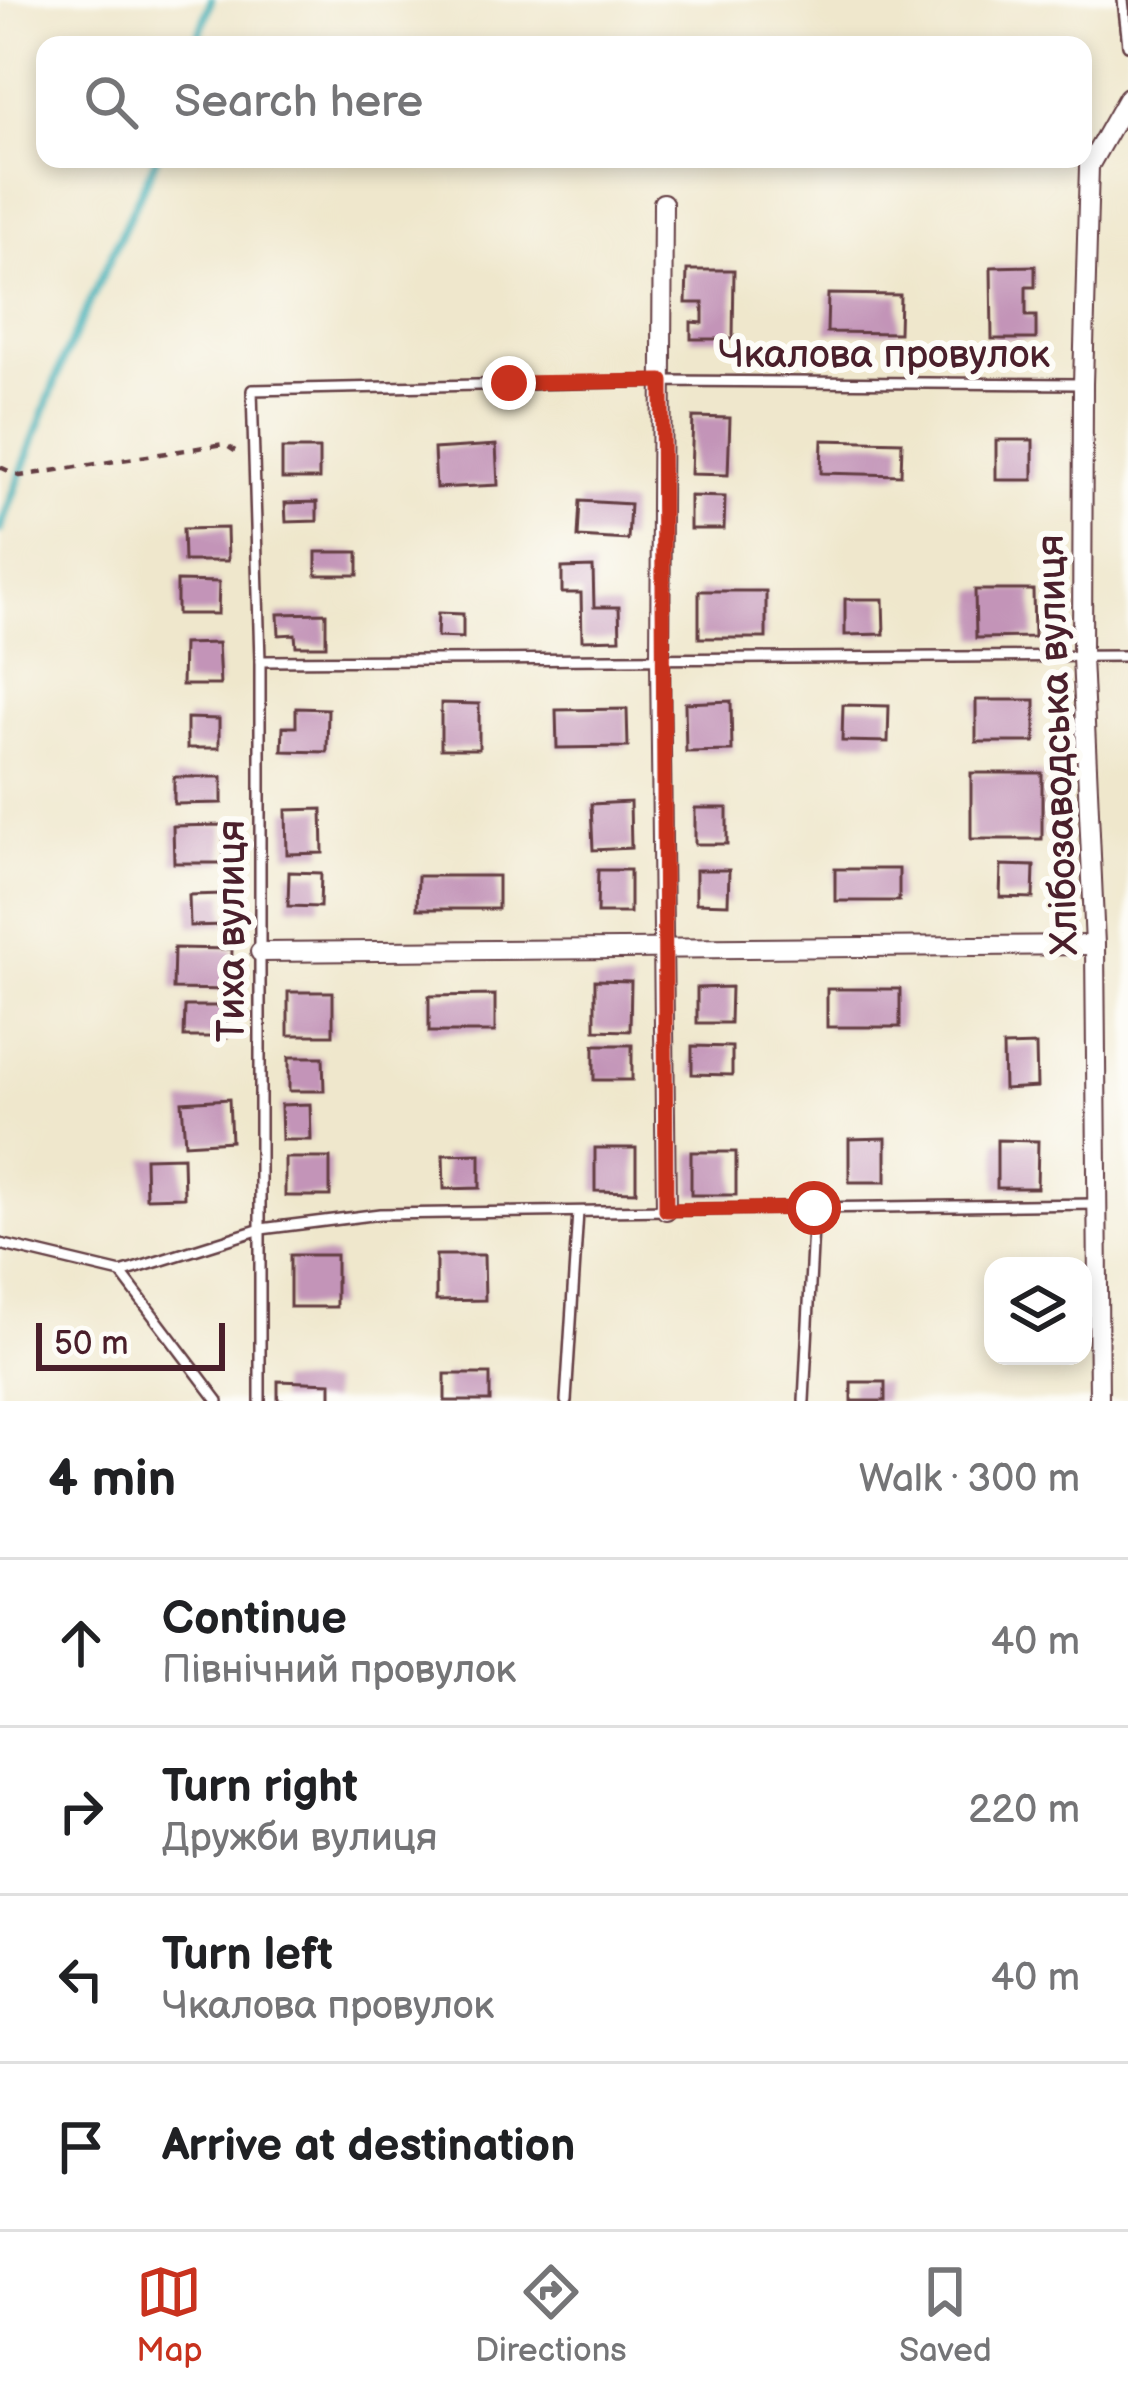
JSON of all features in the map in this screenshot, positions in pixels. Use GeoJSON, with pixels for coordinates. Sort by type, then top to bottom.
{"type":"FeatureCollection","features":[{"type":"Feature","properties":{"kind":"street","name":"Хлібозаводська вулиця"},"geometry":{"type":"LineString","coordinates":[[1092,161],[1128,97]]}},
{"type":"Feature","properties":{"kind":"street","name":"Хлібозаводська вулиця"},"geometry":{"type":"LineString","coordinates":[[1089,168],[1082,657],[1095,945],[1099,1401]]}},
{"type":"Feature","properties":{"kind":"street"},"geometry":{"type":"LineString","coordinates":[[663,203],[660,658],[666,1210]]}},
{"type":"Feature","properties":{"kind":"street"},"geometry":{"type":"LineString","coordinates":[[260,952],[1095,945]]}},
{"type":"Feature","properties":{"kind":"lane"},"geometry":{"type":"LineString","coordinates":[[1123,0],[1128,46]]}},
{"type":"Feature","properties":{"kind":"lane","name":"Чкалова провулок"},"geometry":{"type":"LineString","coordinates":[[254,461],[252,390],[662,381],[1083,385]]}},
{"type":"Feature","properties":{"kind":"lane","name":"Тиха вулиця"},"geometry":{"type":"LineString","coordinates":[[254,461],[260,661],[260,1401]]}},
{"type":"Feature","properties":{"kind":"lane"},"geometry":{"type":"LineString","coordinates":[[260,661],[1128,656]]}},
{"type":"Feature","properties":{"kind":"lane"},"geometry":{"type":"LineString","coordinates":[[0,1244],[121,1274],[261,1228],[380,1214],[1097,1204]]}},
{"type":"Feature","properties":{"kind":"lane"},"geometry":{"type":"LineString","coordinates":[[804,1401],[814,1208]]}},
{"type":"Feature","properties":{"kind":"lane"},"geometry":{"type":"LineString","coordinates":[[566,1401],[578,1212]]}},
{"type":"Feature","properties":{"kind":"lane"},"geometry":{"type":"LineString","coordinates":[[121,1274],[218,1401]]}},
{"type":"Feature","properties":{"kind":"path"},"geometry":{"type":"LineString","coordinates":[[0,467],[20,476],[224,445],[254,461]]}},
{"type":"Feature","properties":{"kind":"building"},"geometry":{"type":"Polygon","coordinates":[[[1035,266],[1035,287],[1026,287],[1026,316],[1036,316],[1036,339],[992,339],[991,267],[1035,266]]]}},
{"type":"Feature","properties":{"kind":"building"},"geometry":{"type":"Polygon","coordinates":[[[687,270],[734,270],[733,339],[691,339],[691,322],[703,323],[703,303],[686,303],[687,270]]]}},
{"type":"Feature","properties":{"kind":"building"},"geometry":{"type":"Polygon","coordinates":[[[828,294],[900,295],[899,333],[827,332],[828,294]]]}},
{"type":"Feature","properties":{"kind":"building"},"geometry":{"type":"Polygon","coordinates":[[[693,417],[730,418],[728,475],[691,474],[693,417]]]}},
{"type":"Feature","properties":{"kind":"building"},"geometry":{"type":"Polygon","coordinates":[[[822,440],[902,442],[901,475],[821,473],[822,440]]]}},
{"type":"Feature","properties":{"kind":"building"},"geometry":{"type":"Polygon","coordinates":[[[996,440],[1033,440],[1033,480],[996,480],[996,440]]]}},
{"type":"Feature","properties":{"kind":"building"},"geometry":{"type":"Polygon","coordinates":[[[496,445],[498,485],[436,488],[434,449],[496,445]]]}},
{"type":"Feature","properties":{"kind":"building"},"geometry":{"type":"Polygon","coordinates":[[[282,449],[319,449],[319,479],[282,479],[282,449]]]}},
{"type":"Feature","properties":{"kind":"building"},"geometry":{"type":"Polygon","coordinates":[[[690,496],[725,497],[724,529],[690,529],[690,496]]]}},
{"type":"Feature","properties":{"kind":"building"},"geometry":{"type":"Polygon","coordinates":[[[580,501],[630,504],[628,540],[578,537],[580,501]]]}},
{"type":"Feature","properties":{"kind":"building"},"geometry":{"type":"Polygon","coordinates":[[[317,502],[317,521],[286,522],[285,503],[317,502]]]}},
{"type":"Feature","properties":{"kind":"building"},"geometry":{"type":"Polygon","coordinates":[[[227,528],[228,561],[184,561],[183,529],[227,528]]]}},
{"type":"Feature","properties":{"kind":"building"},"geometry":{"type":"Polygon","coordinates":[[[316,552],[358,552],[358,575],[316,575],[316,552]]]}},
{"type":"Feature","properties":{"kind":"building"},"geometry":{"type":"Polygon","coordinates":[[[593,567],[594,607],[619,607],[620,639],[582,640],[581,593],[562,593],[562,568],[593,567]]]}},
{"type":"Feature","properties":{"kind":"building"},"geometry":{"type":"Polygon","coordinates":[[[177,581],[219,582],[218,614],[177,614],[177,581]]]}},
{"type":"Feature","properties":{"kind":"building"},"geometry":{"type":"Polygon","coordinates":[[[975,590],[1033,590],[1034,637],[976,638],[975,590]]]}},
{"type":"Feature","properties":{"kind":"building"},"geometry":{"type":"Polygon","coordinates":[[[699,591],[766,591],[766,638],[699,638],[699,591]]]}},
{"type":"Feature","properties":{"kind":"building"},"geometry":{"type":"Polygon","coordinates":[[[845,599],[883,599],[884,634],[845,635],[845,599]]]}},
{"type":"Feature","properties":{"kind":"building"},"geometry":{"type":"Polygon","coordinates":[[[326,613],[326,646],[296,646],[295,634],[279,635],[278,614],[326,613]]]}},
{"type":"Feature","properties":{"kind":"building"},"geometry":{"type":"Polygon","coordinates":[[[438,613],[463,614],[463,638],[437,637],[438,613]]]}},
{"type":"Feature","properties":{"kind":"building"},"geometry":{"type":"Polygon","coordinates":[[[218,643],[220,685],[182,685],[183,644],[218,643]]]}},
{"type":"Feature","properties":{"kind":"building"},"geometry":{"type":"Polygon","coordinates":[[[976,700],[1035,700],[1035,742],[976,742],[976,700]]]}},
{"type":"Feature","properties":{"kind":"building"},"geometry":{"type":"Polygon","coordinates":[[[731,701],[732,751],[686,752],[685,703],[731,701]]]}},
{"type":"Feature","properties":{"kind":"building"},"geometry":{"type":"Polygon","coordinates":[[[441,703],[479,704],[479,749],[441,749],[441,703]]]}},
{"type":"Feature","properties":{"kind":"building"},"geometry":{"type":"Polygon","coordinates":[[[843,705],[889,706],[888,742],[842,741],[843,705]]]}},
{"type":"Feature","properties":{"kind":"building"},"geometry":{"type":"Polygon","coordinates":[[[296,708],[328,709],[327,752],[282,751],[283,727],[296,727],[296,708]]]}},
{"type":"Feature","properties":{"kind":"building"},"geometry":{"type":"Polygon","coordinates":[[[627,709],[628,747],[557,748],[556,710],[627,709]]]}},
{"type":"Feature","properties":{"kind":"building"},"geometry":{"type":"Polygon","coordinates":[[[187,718],[219,719],[219,748],[187,748],[187,718]]]}},
{"type":"Feature","properties":{"kind":"building"},"geometry":{"type":"Polygon","coordinates":[[[971,773],[1042,773],[1042,839],[971,839],[971,773]]]}},
{"type":"Feature","properties":{"kind":"building"},"geometry":{"type":"Polygon","coordinates":[[[174,777],[222,777],[222,803],[174,804],[174,777]]]}},
{"type":"Feature","properties":{"kind":"building"},"geometry":{"type":"Polygon","coordinates":[[[630,802],[631,848],[593,850],[591,804],[630,802]]]}},
{"type":"Feature","properties":{"kind":"building"},"geometry":{"type":"Polygon","coordinates":[[[695,808],[727,808],[727,844],[695,844],[695,808]]]}},
{"type":"Feature","properties":{"kind":"building"},"geometry":{"type":"Polygon","coordinates":[[[322,809],[323,853],[287,854],[286,810],[322,809]]]}},
{"type":"Feature","properties":{"kind":"building"},"geometry":{"type":"Polygon","coordinates":[[[223,825],[224,863],[174,863],[173,826],[223,825]]]}},
{"type":"Feature","properties":{"kind":"building"},"geometry":{"type":"Polygon","coordinates":[[[1001,865],[1034,866],[1033,898],[1000,897],[1001,865]]]}},
{"type":"Feature","properties":{"kind":"building"},"geometry":{"type":"Polygon","coordinates":[[[835,869],[899,869],[899,901],[835,901],[835,869]]]}},
{"type":"Feature","properties":{"kind":"building"},"geometry":{"type":"Polygon","coordinates":[[[598,870],[630,870],[630,913],[597,913],[598,870]]]}},
{"type":"Feature","properties":{"kind":"building"},"geometry":{"type":"Polygon","coordinates":[[[696,870],[729,870],[728,904],[696,903],[696,870]]]}},
{"type":"Feature","properties":{"kind":"building"},"geometry":{"type":"Polygon","coordinates":[[[289,872],[321,873],[320,907],[288,906],[289,872]]]}},
{"type":"Feature","properties":{"kind":"building"},"geometry":{"type":"Polygon","coordinates":[[[418,876],[498,876],[498,909],[417,909],[418,876]]]}},
{"type":"Feature","properties":{"kind":"building"},"geometry":{"type":"Polygon","coordinates":[[[224,894],[225,925],[190,926],[189,895],[224,894]]]}},
{"type":"Feature","properties":{"kind":"building"},"geometry":{"type":"Polygon","coordinates":[[[174,948],[232,949],[231,990],[173,989],[174,948]]]}},
{"type":"Feature","properties":{"kind":"building"},"geometry":{"type":"Polygon","coordinates":[[[595,980],[631,981],[630,1031],[595,1030],[595,980]]]}},
{"type":"Feature","properties":{"kind":"building"},"geometry":{"type":"Polygon","coordinates":[[[731,987],[730,1023],[697,1023],[697,988],[731,987]]]}},
{"type":"Feature","properties":{"kind":"building"},"geometry":{"type":"Polygon","coordinates":[[[827,989],[900,989],[900,1027],[827,1027],[827,989]]]}},
{"type":"Feature","properties":{"kind":"building"},"geometry":{"type":"Polygon","coordinates":[[[288,992],[333,992],[333,1035],[288,1035],[288,992]]]}},
{"type":"Feature","properties":{"kind":"building"},"geometry":{"type":"Polygon","coordinates":[[[495,995],[495,1032],[429,1032],[429,996],[495,995]]]}},
{"type":"Feature","properties":{"kind":"building"},"geometry":{"type":"Polygon","coordinates":[[[185,1006],[227,1006],[227,1037],[184,1037],[185,1006]]]}},
{"type":"Feature","properties":{"kind":"building"},"geometry":{"type":"Polygon","coordinates":[[[594,1045],[632,1045],[632,1080],[594,1080],[594,1045]]]}},
{"type":"Feature","properties":{"kind":"building"},"geometry":{"type":"Polygon","coordinates":[[[1036,1045],[1037,1087],[1004,1089],[1003,1046],[1036,1045]]]}},
{"type":"Feature","properties":{"kind":"building"},"geometry":{"type":"Polygon","coordinates":[[[692,1046],[732,1047],[732,1075],[692,1074],[692,1046]]]}},
{"type":"Feature","properties":{"kind":"building"},"geometry":{"type":"Polygon","coordinates":[[[289,1057],[323,1057],[324,1091],[289,1091],[289,1057]]]}},
{"type":"Feature","properties":{"kind":"building"},"geometry":{"type":"Polygon","coordinates":[[[229,1099],[231,1141],[185,1144],[182,1102],[229,1099]]]}},
{"type":"Feature","properties":{"kind":"building"},"geometry":{"type":"Polygon","coordinates":[[[310,1104],[311,1140],[282,1140],[281,1105],[310,1104]]]}},
{"type":"Feature","properties":{"kind":"building"},"geometry":{"type":"Polygon","coordinates":[[[886,1138],[886,1182],[849,1182],[849,1139],[886,1138]]]}},
{"type":"Feature","properties":{"kind":"building"},"geometry":{"type":"Polygon","coordinates":[[[997,1140],[1038,1141],[1037,1188],[997,1188],[997,1140]]]}},
{"type":"Feature","properties":{"kind":"building"},"geometry":{"type":"Polygon","coordinates":[[[595,1148],[636,1148],[636,1192],[595,1191],[595,1148]]]}},
{"type":"Feature","properties":{"kind":"building"},"geometry":{"type":"Polygon","coordinates":[[[691,1152],[736,1152],[736,1195],[691,1195],[691,1152]]]}},
{"type":"Feature","properties":{"kind":"building"},"geometry":{"type":"Polygon","coordinates":[[[480,1154],[480,1188],[444,1189],[443,1155],[480,1154]]]}},
{"type":"Feature","properties":{"kind":"building"},"geometry":{"type":"Polygon","coordinates":[[[183,1157],[184,1197],[146,1198],[145,1158],[183,1157]]]}},
{"type":"Feature","properties":{"kind":"building"},"geometry":{"type":"Polygon","coordinates":[[[285,1158],[330,1158],[330,1196],[285,1196],[285,1158]]]}},
{"type":"Feature","properties":{"kind":"building"},"geometry":{"type":"Polygon","coordinates":[[[290,1255],[336,1255],[336,1307],[290,1307],[290,1255]]]}},
{"type":"Feature","properties":{"kind":"building"},"geometry":{"type":"Polygon","coordinates":[[[436,1255],[484,1255],[485,1300],[436,1301],[436,1255]]]}},
{"type":"Feature","properties":{"kind":"building"},"geometry":{"type":"Polygon","coordinates":[[[445,1374],[490,1374],[490,1401],[445,1401],[445,1374]]]}},
{"type":"Feature","properties":{"kind":"building"},"geometry":{"type":"Polygon","coordinates":[[[278,1381],[331,1383],[331,1401],[278,1401],[278,1381]]]}},
{"type":"Feature","properties":{"kind":"building"},"geometry":{"type":"Polygon","coordinates":[[[851,1382],[885,1382],[885,1401],[851,1401],[851,1382]]]}},
{"type":"Feature","properties":{"kind":"waterway"},"geometry":{"type":"LineString","coordinates":[[199,36],[211,0]]}},
{"type":"Feature","properties":{"kind":"waterway"},"geometry":{"type":"LineString","coordinates":[[0,530],[64,358],[152,168]]}},
{"type":"Feature","properties":{"kind":"route"},"geometry":{"type":"LineString","coordinates":[[509,383],[662,381],[666,1210],[814,1208]]}}]}
